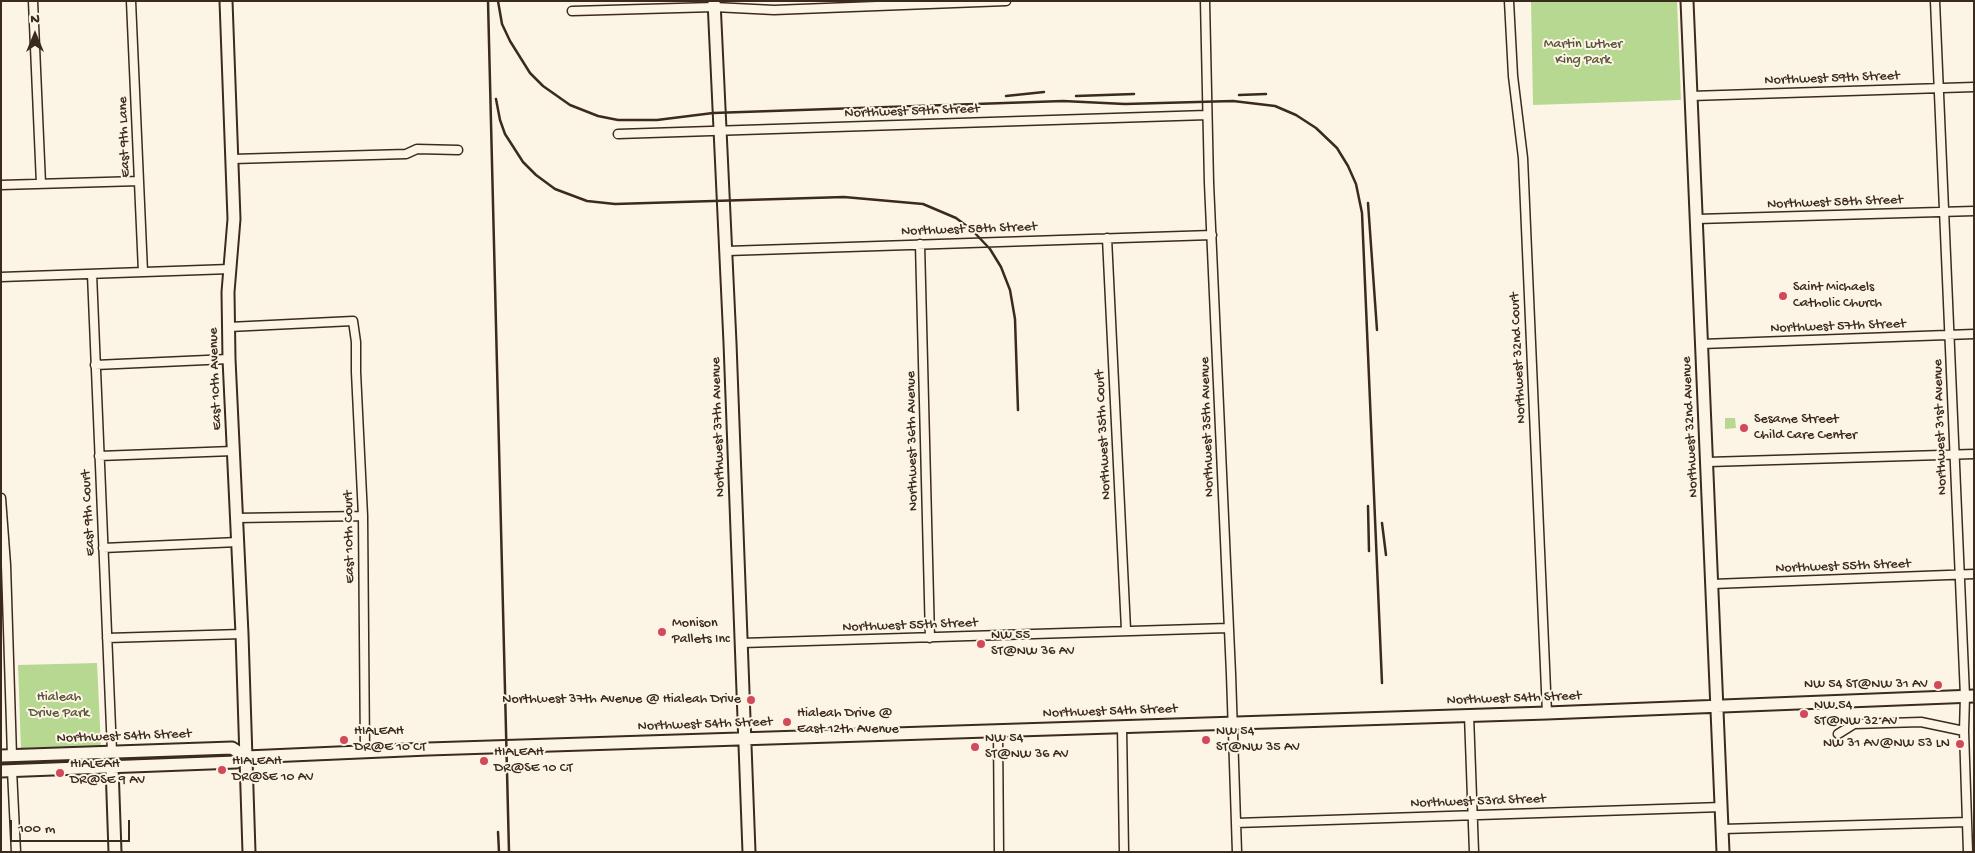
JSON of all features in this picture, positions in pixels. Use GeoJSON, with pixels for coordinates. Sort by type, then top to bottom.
{"type":"FeatureCollection","features":[{"type":"Feature","properties":{"kind":"main road","name":"East 10th Avenue"},"geometry":{"type":"LineString","coordinates":[[226,1],[234,222],[230,269],[229,359],[242,634],[249,852]]}},
{"type":"Feature","properties":{"kind":"main road","name":"Northwest 32nd Avenue"},"geometry":{"type":"LineString","coordinates":[[1687,1],[1723,852]]}},
{"type":"Feature","properties":{"kind":"main road","name":"Northwest 37th Avenue"},"geometry":{"type":"LineString","coordinates":[[714,4],[727,251],[749,852]]}},
{"type":"Feature","properties":{"kind":"main road","name":"Northwest 54th Street"},"geometry":{"type":"LineString","coordinates":[[7,771],[236,762],[246,757],[745,738],[1718,707],[1969,696]]}},
{"type":"Feature","properties":{"kind":"main road","name":"Northwest 54th Street"},"geometry":{"type":"LineString","coordinates":[[7,756],[232,748],[246,757]]}},
{"type":"Feature","properties":{"kind":"main road"},"geometry":{"type":"LineString","coordinates":[[7,771],[22,764],[89,762],[106,752]]}},
{"type":"Feature","properties":{"kind":"main road"},"geometry":{"type":"LineString","coordinates":[[1,762],[7,756]]}},
{"type":"Feature","properties":{"kind":"main road"},"geometry":{"type":"LineString","coordinates":[[112,766],[116,852]]}},
{"type":"Feature","properties":{"kind":"street"},"geometry":{"type":"LineString","coordinates":[[33,1],[41,184]]}},
{"type":"Feature","properties":{"kind":"street","name":"East 9th Lane"},"geometry":{"type":"LineString","coordinates":[[131,1],[143,272]]}},
{"type":"Feature","properties":{"kind":"street"},"geometry":{"type":"LineString","coordinates":[[572,11],[714,4],[774,10],[1006,1]]}},
{"type":"Feature","properties":{"kind":"street","name":"Northwest 35th Avenue"},"geometry":{"type":"LineString","coordinates":[[1205,1],[1208,63],[1207,115],[1237,852]]}},
{"type":"Feature","properties":{"kind":"street","name":"Northwest 32nd Court"},"geometry":{"type":"LineString","coordinates":[[1509,1],[1513,76],[1523,158],[1547,713]]}},
{"type":"Feature","properties":{"kind":"street","name":"Northwest 31st Avenue"},"geometry":{"type":"LineString","coordinates":[[1936,1],[1960,575],[1969,696],[1964,731],[1968,852]]}},
{"type":"Feature","properties":{"kind":"street","name":"Northwest 59th Street"},"geometry":{"type":"LineString","coordinates":[[1691,96],[1974,87]]}},
{"type":"Feature","properties":{"kind":"street","name":"Northwest 59th Street"},"geometry":{"type":"LineString","coordinates":[[618,134],[1207,115]]}},
{"type":"Feature","properties":{"kind":"street"},"geometry":{"type":"LineString","coordinates":[[233,159],[406,154],[417,150],[458,150]]}},
{"type":"Feature","properties":{"kind":"street"},"geometry":{"type":"LineString","coordinates":[[1,185],[139,181]]}},
{"type":"Feature","properties":{"kind":"street","name":"Northwest 58th Street"},"geometry":{"type":"LineString","coordinates":[[1697,219],[1974,211]]}},
{"type":"Feature","properties":{"kind":"street","name":"Northwest 58th Street"},"geometry":{"type":"LineString","coordinates":[[727,251],[1212,235]]}},
{"type":"Feature","properties":{"kind":"street","name":"Northwest 35th Court"},"geometry":{"type":"LineString","coordinates":[[1107,238],[1126,630]]}},
{"type":"Feature","properties":{"kind":"street","name":"Northwest 36th Avenue"},"geometry":{"type":"LineString","coordinates":[[920,244],[930,638]]}},
{"type":"Feature","properties":{"kind":"street"},"geometry":{"type":"LineString","coordinates":[[1,277],[230,269]]}},
{"type":"Feature","properties":{"kind":"street","name":"East 9th Court"},"geometry":{"type":"LineString","coordinates":[[92,274],[107,638],[106,752]]}},
{"type":"Feature","properties":{"kind":"street","name":"East 10th Court"},"geometry":{"type":"LineString","coordinates":[[229,327],[353,321],[356,342],[363,516],[365,753]]}},
{"type":"Feature","properties":{"kind":"street","name":"Northwest 57th Street"},"geometry":{"type":"LineString","coordinates":[[1702,344],[1974,334]]}},
{"type":"Feature","properties":{"kind":"street"},"geometry":{"type":"LineString","coordinates":[[95,365],[229,359]]}},
{"type":"Feature","properties":{"kind":"street"},"geometry":{"type":"LineString","coordinates":[[98,456],[234,451]]}},
{"type":"Feature","properties":{"kind":"street"},"geometry":{"type":"LineString","coordinates":[[1708,462],[1974,454]]}},
{"type":"Feature","properties":{"kind":"street"},"geometry":{"type":"LineString","coordinates":[[1,498],[7,756]]}},
{"type":"Feature","properties":{"kind":"street"},"geometry":{"type":"LineString","coordinates":[[236,518],[363,516]]}},
{"type":"Feature","properties":{"kind":"street"},"geometry":{"type":"LineString","coordinates":[[103,548],[238,542]]}},
{"type":"Feature","properties":{"kind":"street","name":"Northwest 55th Street"},"geometry":{"type":"LineString","coordinates":[[1713,584],[1974,574]]}},
{"type":"Feature","properties":{"kind":"street","name":"Northwest 55th Street"},"geometry":{"type":"LineString","coordinates":[[742,643],[1228,628]]}},
{"type":"Feature","properties":{"kind":"street"},"geometry":{"type":"LineString","coordinates":[[107,638],[242,634]]}},
{"type":"Feature","properties":{"kind":"street"},"geometry":{"type":"LineString","coordinates":[[1469,715],[1474,852]]}},
{"type":"Feature","properties":{"kind":"street"},"geometry":{"type":"LineString","coordinates":[[1838,734],[1854,724],[1921,722],[1964,731]]}},
{"type":"Feature","properties":{"kind":"street"},"geometry":{"type":"LineString","coordinates":[[1122,727],[1124,852]]}},
{"type":"Feature","properties":{"kind":"street"},"geometry":{"type":"LineString","coordinates":[[998,731],[998,852]]}},
{"type":"Feature","properties":{"kind":"street"},"geometry":{"type":"LineString","coordinates":[[7,771],[16,852]]}},
{"type":"Feature","properties":{"kind":"street","name":"Northwest 53rd Street"},"geometry":{"type":"LineString","coordinates":[[1236,823],[1722,807]]}},
{"type":"Feature","properties":{"kind":"street"},"geometry":{"type":"LineString","coordinates":[[1723,829],[1967,822]]}},
{"type":"Feature","properties":{"kind":"green space","name":"Martin Luther King Park"},"geometry":{"type":"Polygon","coordinates":[[[1531,1],[1677,1],[1681,100],[1533,105],[1531,1]]]}},
{"type":"Feature","properties":{"kind":"green space"},"geometry":{"type":"Polygon","coordinates":[[[1725,418],[1735,418],[1736,428],[1725,429],[1725,418]]]}},
{"type":"Feature","properties":{"kind":"green space","name":"Hialeah Drive Park"},"geometry":{"type":"Polygon","coordinates":[[[97,663],[101,747],[21,749],[18,665],[97,663]]]}},
{"type":"Feature","properties":{"kind":"railway"},"geometry":{"type":"LineString","coordinates":[[488,1],[509,852]]}},
{"type":"Feature","properties":{"kind":"railway"},"geometry":{"type":"LineString","coordinates":[[498,1],[502,24],[510,41],[530,73],[543,86],[570,105],[598,116],[618,120],[657,120],[713,113],[1063,101],[1125,104],[1233,101],[1275,106],[1296,115],[1316,128],[1337,148],[1348,166],[1356,184],[1362,213],[1382,683]]}},
{"type":"Feature","properties":{"kind":"railway"},"geometry":{"type":"LineString","coordinates":[[1006,96],[1044,92]]}},
{"type":"Feature","properties":{"kind":"railway"},"geometry":{"type":"LineString","coordinates":[[1076,96],[1134,94]]}},
{"type":"Feature","properties":{"kind":"railway"},"geometry":{"type":"LineString","coordinates":[[1239,95],[1266,94]]}},
{"type":"Feature","properties":{"kind":"railway"},"geometry":{"type":"LineString","coordinates":[[496,99],[505,134],[523,162],[536,175],[555,189],[587,201],[615,204],[844,197],[923,204],[956,218],[972,230],[990,249],[1001,267],[1010,290],[1015,319],[1018,410]]}},
{"type":"Feature","properties":{"kind":"railway"},"geometry":{"type":"LineString","coordinates":[[1368,203],[1377,330]]}},
{"type":"Feature","properties":{"kind":"railway"},"geometry":{"type":"LineString","coordinates":[[1368,506],[1369,551]]}},
{"type":"Feature","properties":{"kind":"railway"},"geometry":{"type":"LineString","coordinates":[[1382,523],[1386,555]]}},
{"type":"Feature","properties":{"kind":"railway"},"geometry":{"type":"LineString","coordinates":[[498,832],[499,852]]}},
{"type":"Feature","properties":{"kind":"place","name":"Saint Michaels Catholic Church"},"geometry":{"type":"Point","coordinates":[1783,296]}},
{"type":"Feature","properties":{"kind":"place","name":"Sesame Street Child Care Center"},"geometry":{"type":"Point","coordinates":[1744,428]}},
{"type":"Feature","properties":{"kind":"place","name":"Monison Pallets Inc"},"geometry":{"type":"Point","coordinates":[662,632]}},
{"type":"Feature","properties":{"kind":"place","name":"NW 55 ST@NW 36 AV"},"geometry":{"type":"Point","coordinates":[981,644]}},
{"type":"Feature","properties":{"kind":"place","name":"NW 54 ST@NW 31 AV"},"geometry":{"type":"Point","coordinates":[1938,685]}},
{"type":"Feature","properties":{"kind":"place","name":"Northwest 37th Avenue @ Hialeah Drive"},"geometry":{"type":"Point","coordinates":[751,700]}},
{"type":"Feature","properties":{"kind":"place","name":"NW 54 ST@NW 32 AV"},"geometry":{"type":"Point","coordinates":[1804,714]}},
{"type":"Feature","properties":{"kind":"place","name":"Hialeah Drive @ East 12th Avenue"},"geometry":{"type":"Point","coordinates":[787,722]}},
{"type":"Feature","properties":{"kind":"place","name":"HIALEAH DR@E 10 CT"},"geometry":{"type":"Point","coordinates":[344,740]}},
{"type":"Feature","properties":{"kind":"place","name":"NW 54 ST@NW 35 AV"},"geometry":{"type":"Point","coordinates":[1206,740]}},
{"type":"Feature","properties":{"kind":"place","name":"NW 31 AV@NW 53 LN"},"geometry":{"type":"Point","coordinates":[1960,744]}},
{"type":"Feature","properties":{"kind":"place","name":"NW 54 ST@NW 36 AV"},"geometry":{"type":"Point","coordinates":[975,747]}},
{"type":"Feature","properties":{"kind":"place","name":"HIALEAH DR@SE 10 CT"},"geometry":{"type":"Point","coordinates":[484,761]}},
{"type":"Feature","properties":{"kind":"place","name":"HIALEAH DR@SE 10 AV"},"geometry":{"type":"Point","coordinates":[222,770]}},
{"type":"Feature","properties":{"kind":"place","name":"HIALEAH DR@SE 9 AV"},"geometry":{"type":"Point","coordinates":[60,773]}}]}
